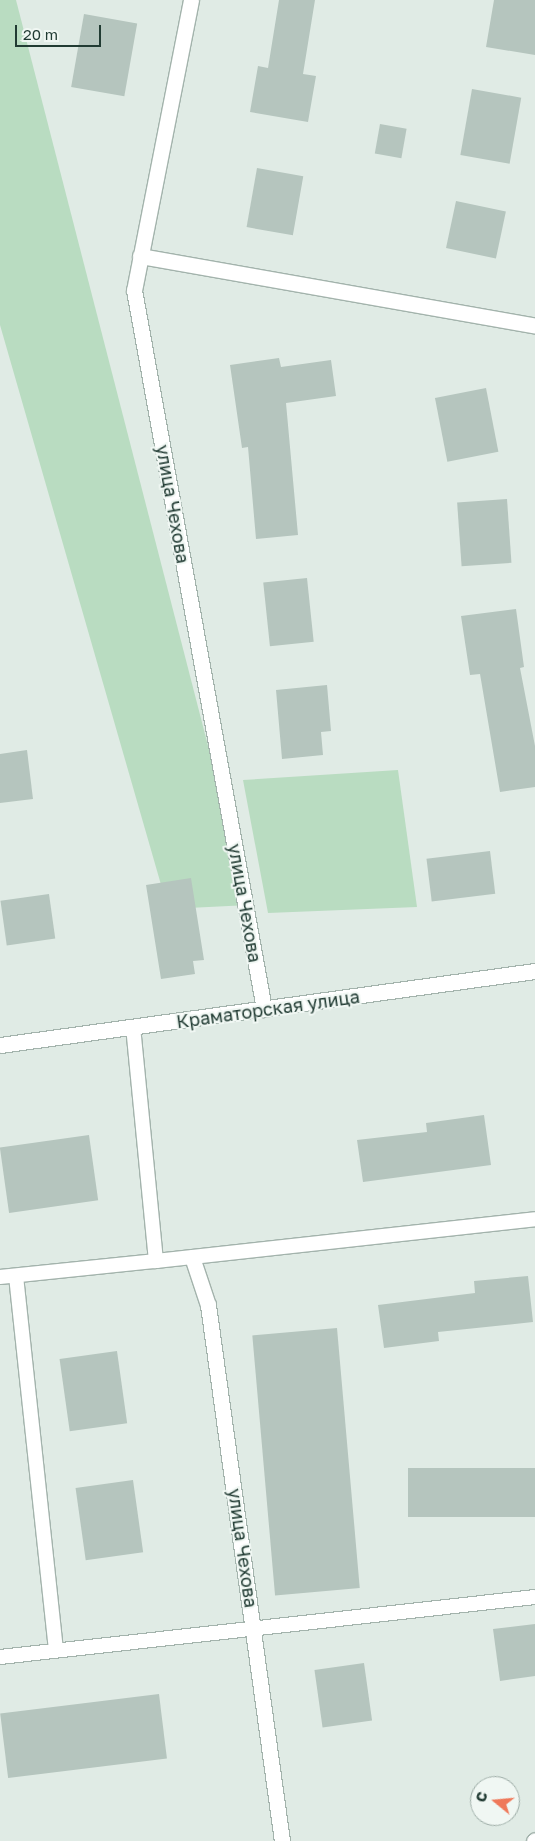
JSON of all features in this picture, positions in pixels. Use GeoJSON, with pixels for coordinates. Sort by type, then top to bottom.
{"type":"FeatureCollection","features":[{"type":"Feature","properties":{"kind":"street","name":"улица Чехова"},"geometry":{"type":"LineString","coordinates":[[191,0],[134,290],[264,1009]]}},
{"type":"Feature","properties":{"kind":"street"},"geometry":{"type":"LineString","coordinates":[[140,256],[535,326]]}},
{"type":"Feature","properties":{"kind":"street","name":"Краматорская улица"},"geometry":{"type":"LineString","coordinates":[[0,1045],[535,972]]}},
{"type":"Feature","properties":{"kind":"street","name":"улица Чехова"},"geometry":{"type":"LineString","coordinates":[[192,1257],[208,1305],[282,1841]]}},
{"type":"Feature","properties":{"kind":"lane"},"geometry":{"type":"LineString","coordinates":[[133,1027],[156,1261]]}},
{"type":"Feature","properties":{"kind":"lane"},"geometry":{"type":"LineString","coordinates":[[0,1277],[535,1220]]}},
{"type":"Feature","properties":{"kind":"lane"},"geometry":{"type":"LineString","coordinates":[[16,1276],[56,1649]]}},
{"type":"Feature","properties":{"kind":"lane"},"geometry":{"type":"LineString","coordinates":[[0,1657],[56,1649],[535,1597]]}},
{"type":"Feature","properties":{"kind":"green space"},"geometry":{"type":"Polygon","coordinates":[[[0,0],[16,0],[249,905],[168,909],[0,325],[0,0]]]}},
{"type":"Feature","properties":{"kind":"green space"},"geometry":{"type":"Polygon","coordinates":[[[398,770],[417,907],[268,913],[243,780],[398,770]]]}},
{"type":"Feature","properties":{"kind":"building"},"geometry":{"type":"Polygon","coordinates":[[[279,0],[315,0],[303,74],[316,76],[308,122],[250,112],[258,66],[268,68],[279,0]]]}},
{"type":"Feature","properties":{"kind":"building"},"geometry":{"type":"Polygon","coordinates":[[[494,0],[535,0],[535,55],[486,47],[494,0]]]}},
{"type":"Feature","properties":{"kind":"building"},"geometry":{"type":"Polygon","coordinates":[[[84,14],[137,23],[124,96],[71,87],[84,14]]]}},
{"type":"Feature","properties":{"kind":"building"},"geometry":{"type":"Polygon","coordinates":[[[472,89],[521,98],[510,164],[460,155],[472,89]]]}},
{"type":"Feature","properties":{"kind":"building"},"geometry":{"type":"Polygon","coordinates":[[[380,124],[407,129],[401,158],[375,154],[380,124]]]}},
{"type":"Feature","properties":{"kind":"building"},"geometry":{"type":"Polygon","coordinates":[[[257,168],[303,176],[293,235],[247,227],[257,168]]]}},
{"type":"Feature","properties":{"kind":"building"},"geometry":{"type":"Polygon","coordinates":[[[456,201],[506,212],[496,259],[446,248],[456,201]]]}},
{"type":"Feature","properties":{"kind":"building"},"geometry":{"type":"Polygon","coordinates":[[[279,358],[281,367],[331,360],[336,396],[286,403],[298,535],[256,539],[248,447],[242,448],[230,365],[279,358]]]}},
{"type":"Feature","properties":{"kind":"building"},"geometry":{"type":"Polygon","coordinates":[[[486,388],[498,452],[447,462],[435,398],[486,388]]]}},
{"type":"Feature","properties":{"kind":"building"},"geometry":{"type":"Polygon","coordinates":[[[507,499],[511,563],[462,566],[457,502],[507,499]]]}},
{"type":"Feature","properties":{"kind":"building"},"geometry":{"type":"Polygon","coordinates":[[[307,578],[314,642],[270,646],[263,583],[307,578]]]}},
{"type":"Feature","properties":{"kind":"building"},"geometry":{"type":"Polygon","coordinates":[[[516,609],[524,667],[520,668],[535,746],[535,787],[500,792],[480,674],[470,675],[461,616],[516,609]]]}},
{"type":"Feature","properties":{"kind":"building"},"geometry":{"type":"Polygon","coordinates":[[[327,685],[331,731],[321,732],[323,755],[282,759],[276,690],[327,685]]]}},
{"type":"Feature","properties":{"kind":"building"},"geometry":{"type":"Polygon","coordinates":[[[27,750],[33,799],[0,803],[0,754],[27,750]]]}},
{"type":"Feature","properties":{"kind":"building"},"geometry":{"type":"Polygon","coordinates":[[[490,851],[495,894],[432,901],[426,859],[490,851]]]}},
{"type":"Feature","properties":{"kind":"building"},"geometry":{"type":"Polygon","coordinates":[[[191,878],[204,960],[193,961],[195,974],[161,979],[146,885],[191,878]]]}},
{"type":"Feature","properties":{"kind":"building"},"geometry":{"type":"Polygon","coordinates":[[[49,894],[55,939],[7,945],[0,901],[49,894]]]}},
{"type":"Feature","properties":{"kind":"building"},"geometry":{"type":"Polygon","coordinates":[[[484,1115],[491,1165],[363,1182],[357,1140],[427,1132],[426,1123],[484,1115]]]}},
{"type":"Feature","properties":{"kind":"building"},"geometry":{"type":"Polygon","coordinates":[[[89,1135],[98,1200],[9,1213],[0,1148],[89,1135]]]}},
{"type":"Feature","properties":{"kind":"building"},"geometry":{"type":"Polygon","coordinates":[[[528,1276],[533,1322],[438,1332],[439,1341],[384,1348],[378,1305],[475,1293],[474,1281],[528,1276]]]}},
{"type":"Feature","properties":{"kind":"building"},"geometry":{"type":"Polygon","coordinates":[[[337,1328],[360,1588],[275,1595],[252,1335],[337,1328]]]}},
{"type":"Feature","properties":{"kind":"building"},"geometry":{"type":"Polygon","coordinates":[[[117,1351],[127,1423],[70,1431],[60,1359],[117,1351]]]}},
{"type":"Feature","properties":{"kind":"building"},"geometry":{"type":"Polygon","coordinates":[[[408,1468],[535,1468],[535,1517],[408,1517],[408,1468]]]}},
{"type":"Feature","properties":{"kind":"building"},"geometry":{"type":"Polygon","coordinates":[[[133,1480],[143,1552],[86,1560],[76,1488],[133,1480]]]}},
{"type":"Feature","properties":{"kind":"building"},"geometry":{"type":"Polygon","coordinates":[[[535,1624],[535,1676],[500,1681],[493,1629],[535,1624]]]}},
{"type":"Feature","properties":{"kind":"building"},"geometry":{"type":"Polygon","coordinates":[[[364,1663],[372,1720],[323,1727],[314,1670],[364,1663]]]}},
{"type":"Feature","properties":{"kind":"building"},"geometry":{"type":"Polygon","coordinates":[[[159,1694],[167,1759],[8,1778],[0,1713],[159,1694]]]}}]}
